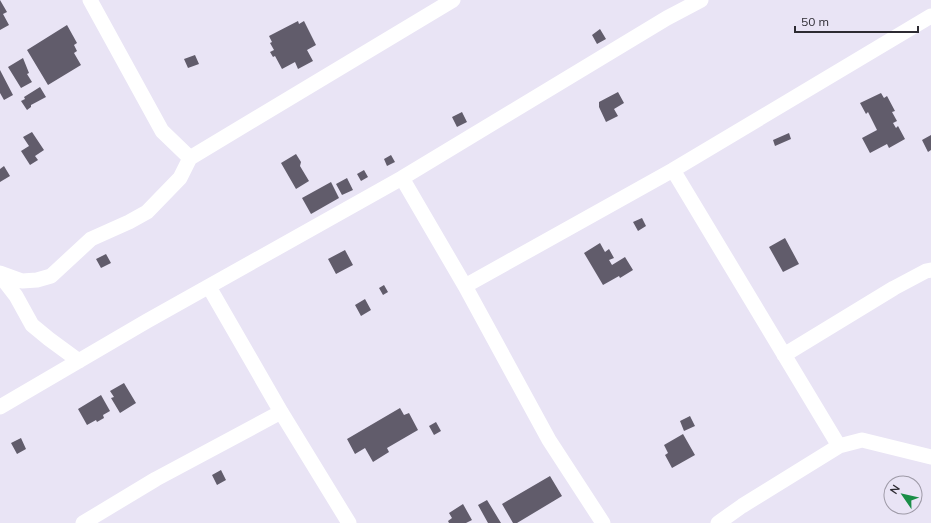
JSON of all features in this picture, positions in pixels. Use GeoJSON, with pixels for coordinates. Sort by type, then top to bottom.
{"type":"FeatureCollection","features":[{"type":"Feature","properties":{"kind":"street"},"geometry":{"type":"LineString","coordinates":[[90,0],[162,131],[190,158]]}},
{"type":"Feature","properties":{"kind":"street"},"geometry":{"type":"LineString","coordinates":[[0,274],[22,281],[38,280],[51,276],[91,239],[147,212],[180,178],[190,158],[453,0]]}},
{"type":"Feature","properties":{"kind":"street"},"geometry":{"type":"LineString","coordinates":[[0,407],[147,321],[402,178],[667,18],[701,0]]}},
{"type":"Feature","properties":{"kind":"street"},"geometry":{"type":"LineString","coordinates":[[465,286],[672,170],[931,16]]}},
{"type":"Feature","properties":{"kind":"street"},"geometry":{"type":"LineString","coordinates":[[672,170],[839,446]]}},
{"type":"Feature","properties":{"kind":"street"},"geometry":{"type":"LineString","coordinates":[[402,178],[465,286],[549,440],[603,523]]}},
{"type":"Feature","properties":{"kind":"street"},"geometry":{"type":"LineString","coordinates":[[784,355],[894,288],[926,271],[931,270]]}},
{"type":"Feature","properties":{"kind":"street"},"geometry":{"type":"LineString","coordinates":[[0,274],[16,296],[32,325],[79,361]]}},
{"type":"Feature","properties":{"kind":"street"},"geometry":{"type":"LineString","coordinates":[[209,287],[280,412],[349,523]]}},
{"type":"Feature","properties":{"kind":"street"},"geometry":{"type":"LineString","coordinates":[[83,523],[107,517],[156,478],[280,412]]}},
{"type":"Feature","properties":{"kind":"street"},"geometry":{"type":"LineString","coordinates":[[718,523],[742,506],[839,446],[862,440],[931,457]]}},
{"type":"Feature","properties":{"kind":"building"},"geometry":{"type":"Polygon","coordinates":[[[0,0],[7,12],[3,14],[9,25],[0,30],[0,0]]]}},
{"type":"Feature","properties":{"kind":"building"},"geometry":{"type":"Polygon","coordinates":[[[298,21],[299,24],[304,21],[316,45],[307,50],[313,61],[298,69],[295,62],[282,69],[275,56],[273,57],[270,52],[274,50],[270,43],[272,42],[269,36],[298,21]]]}},
{"type":"Feature","properties":{"kind":"building"},"geometry":{"type":"Polygon","coordinates":[[[67,25],[77,43],[74,45],[77,51],[74,53],[81,65],[48,85],[27,50],[67,25]]]}},
{"type":"Feature","properties":{"kind":"building"},"geometry":{"type":"Polygon","coordinates":[[[600,29],[606,39],[597,44],[592,35],[600,29]]]}},
{"type":"Feature","properties":{"kind":"building"},"geometry":{"type":"Polygon","coordinates":[[[195,55],[199,64],[188,68],[184,59],[195,55]]]}},
{"type":"Feature","properties":{"kind":"building"},"geometry":{"type":"Polygon","coordinates":[[[23,58],[29,73],[27,74],[32,82],[21,88],[8,67],[23,58]]]}},
{"type":"Feature","properties":{"kind":"building"},"geometry":{"type":"Polygon","coordinates":[[[0,70],[13,95],[4,100],[0,93],[0,70]]]}},
{"type":"Feature","properties":{"kind":"building"},"geometry":{"type":"Polygon","coordinates":[[[40,87],[46,97],[31,105],[31,107],[27,110],[21,101],[25,99],[24,97],[40,87]]]}},
{"type":"Feature","properties":{"kind":"building"},"geometry":{"type":"Polygon","coordinates":[[[618,92],[624,103],[614,109],[618,116],[606,122],[599,107],[599,102],[618,92]]]}},
{"type":"Feature","properties":{"kind":"building"},"geometry":{"type":"Polygon","coordinates":[[[881,93],[884,98],[887,96],[895,111],[892,112],[897,121],[893,123],[896,128],[898,126],[905,139],[889,148],[887,144],[870,153],[862,138],[877,130],[868,112],[866,114],[860,103],[881,93]]]}},
{"type":"Feature","properties":{"kind":"building"},"geometry":{"type":"Polygon","coordinates":[[[462,112],[467,122],[457,127],[452,117],[462,112]]]}},
{"type":"Feature","properties":{"kind":"building"},"geometry":{"type":"Polygon","coordinates":[[[32,132],[44,150],[35,156],[38,160],[30,165],[21,151],[29,146],[23,137],[32,132]]]}},
{"type":"Feature","properties":{"kind":"building"},"geometry":{"type":"Polygon","coordinates":[[[789,133],[791,139],[775,146],[773,140],[789,133]]]}},
{"type":"Feature","properties":{"kind":"building"},"geometry":{"type":"Polygon","coordinates":[[[931,135],[931,150],[928,152],[922,140],[931,135]]]}},
{"type":"Feature","properties":{"kind":"building"},"geometry":{"type":"Polygon","coordinates":[[[296,154],[301,162],[300,166],[309,181],[296,189],[281,163],[296,154]]]}},
{"type":"Feature","properties":{"kind":"building"},"geometry":{"type":"Polygon","coordinates":[[[391,155],[395,162],[387,166],[384,159],[391,155]]]}},
{"type":"Feature","properties":{"kind":"building"},"geometry":{"type":"Polygon","coordinates":[[[4,166],[10,176],[0,182],[0,169],[4,166]]]}},
{"type":"Feature","properties":{"kind":"building"},"geometry":{"type":"Polygon","coordinates":[[[364,170],[368,177],[361,181],[357,174],[364,170]]]}},
{"type":"Feature","properties":{"kind":"building"},"geometry":{"type":"Polygon","coordinates":[[[347,178],[353,190],[342,195],[336,184],[347,178]]]}},
{"type":"Feature","properties":{"kind":"building"},"geometry":{"type":"Polygon","coordinates":[[[331,182],[339,198],[311,214],[302,198],[331,182]]]}},
{"type":"Feature","properties":{"kind":"building"},"geometry":{"type":"Polygon","coordinates":[[[642,218],[646,226],[638,231],[633,222],[642,218]]]}},
{"type":"Feature","properties":{"kind":"building"},"geometry":{"type":"Polygon","coordinates":[[[785,238],[799,264],[783,272],[769,247],[785,238]]]}},
{"type":"Feature","properties":{"kind":"building"},"geometry":{"type":"Polygon","coordinates":[[[600,243],[605,252],[609,249],[614,258],[609,260],[612,265],[625,257],[633,270],[620,278],[619,276],[603,285],[584,253],[600,243]]]}},
{"type":"Feature","properties":{"kind":"building"},"geometry":{"type":"Polygon","coordinates":[[[345,250],[353,265],[336,274],[328,259],[345,250]]]}},
{"type":"Feature","properties":{"kind":"building"},"geometry":{"type":"Polygon","coordinates":[[[106,254],[111,263],[101,268],[96,259],[106,254]]]}},
{"type":"Feature","properties":{"kind":"building"},"geometry":{"type":"Polygon","coordinates":[[[384,285],[388,292],[383,295],[379,288],[384,285]]]}},
{"type":"Feature","properties":{"kind":"building"},"geometry":{"type":"Polygon","coordinates":[[[365,299],[371,310],[361,316],[355,305],[365,299]]]}},
{"type":"Feature","properties":{"kind":"building"},"geometry":{"type":"Polygon","coordinates":[[[124,383],[136,403],[120,413],[111,398],[114,397],[110,391],[124,383]]]}},
{"type":"Feature","properties":{"kind":"building"},"geometry":{"type":"Polygon","coordinates":[[[101,395],[110,411],[103,415],[104,418],[87,425],[78,409],[101,395]]]}},
{"type":"Feature","properties":{"kind":"building"},"geometry":{"type":"Polygon","coordinates":[[[400,408],[404,415],[409,413],[418,430],[387,448],[389,452],[373,462],[365,448],[355,454],[347,439],[400,408]]]}},
{"type":"Feature","properties":{"kind":"building"},"geometry":{"type":"Polygon","coordinates":[[[690,416],[695,426],[684,431],[680,421],[690,416]]]}},
{"type":"Feature","properties":{"kind":"building"},"geometry":{"type":"Polygon","coordinates":[[[436,422],[441,431],[434,435],[429,426],[436,422]]]}},
{"type":"Feature","properties":{"kind":"building"},"geometry":{"type":"Polygon","coordinates":[[[683,434],[695,455],[672,468],[665,455],[668,453],[664,445],[683,434]]]}},
{"type":"Feature","properties":{"kind":"building"},"geometry":{"type":"Polygon","coordinates":[[[21,438],[26,449],[17,454],[11,443],[21,438]]]}},
{"type":"Feature","properties":{"kind":"building"},"geometry":{"type":"Polygon","coordinates":[[[221,470],[226,480],[217,485],[212,475],[221,470]]]}},
{"type":"Feature","properties":{"kind":"building"},"geometry":{"type":"Polygon","coordinates":[[[550,476],[562,496],[517,523],[513,523],[502,504],[550,476]]]}},
{"type":"Feature","properties":{"kind":"building"},"geometry":{"type":"Polygon","coordinates":[[[487,500],[501,523],[488,523],[478,505],[487,500]]]}},
{"type":"Feature","properties":{"kind":"building"},"geometry":{"type":"Polygon","coordinates":[[[463,504],[472,520],[466,523],[449,523],[448,521],[452,518],[449,513],[463,504]]]}}]}
